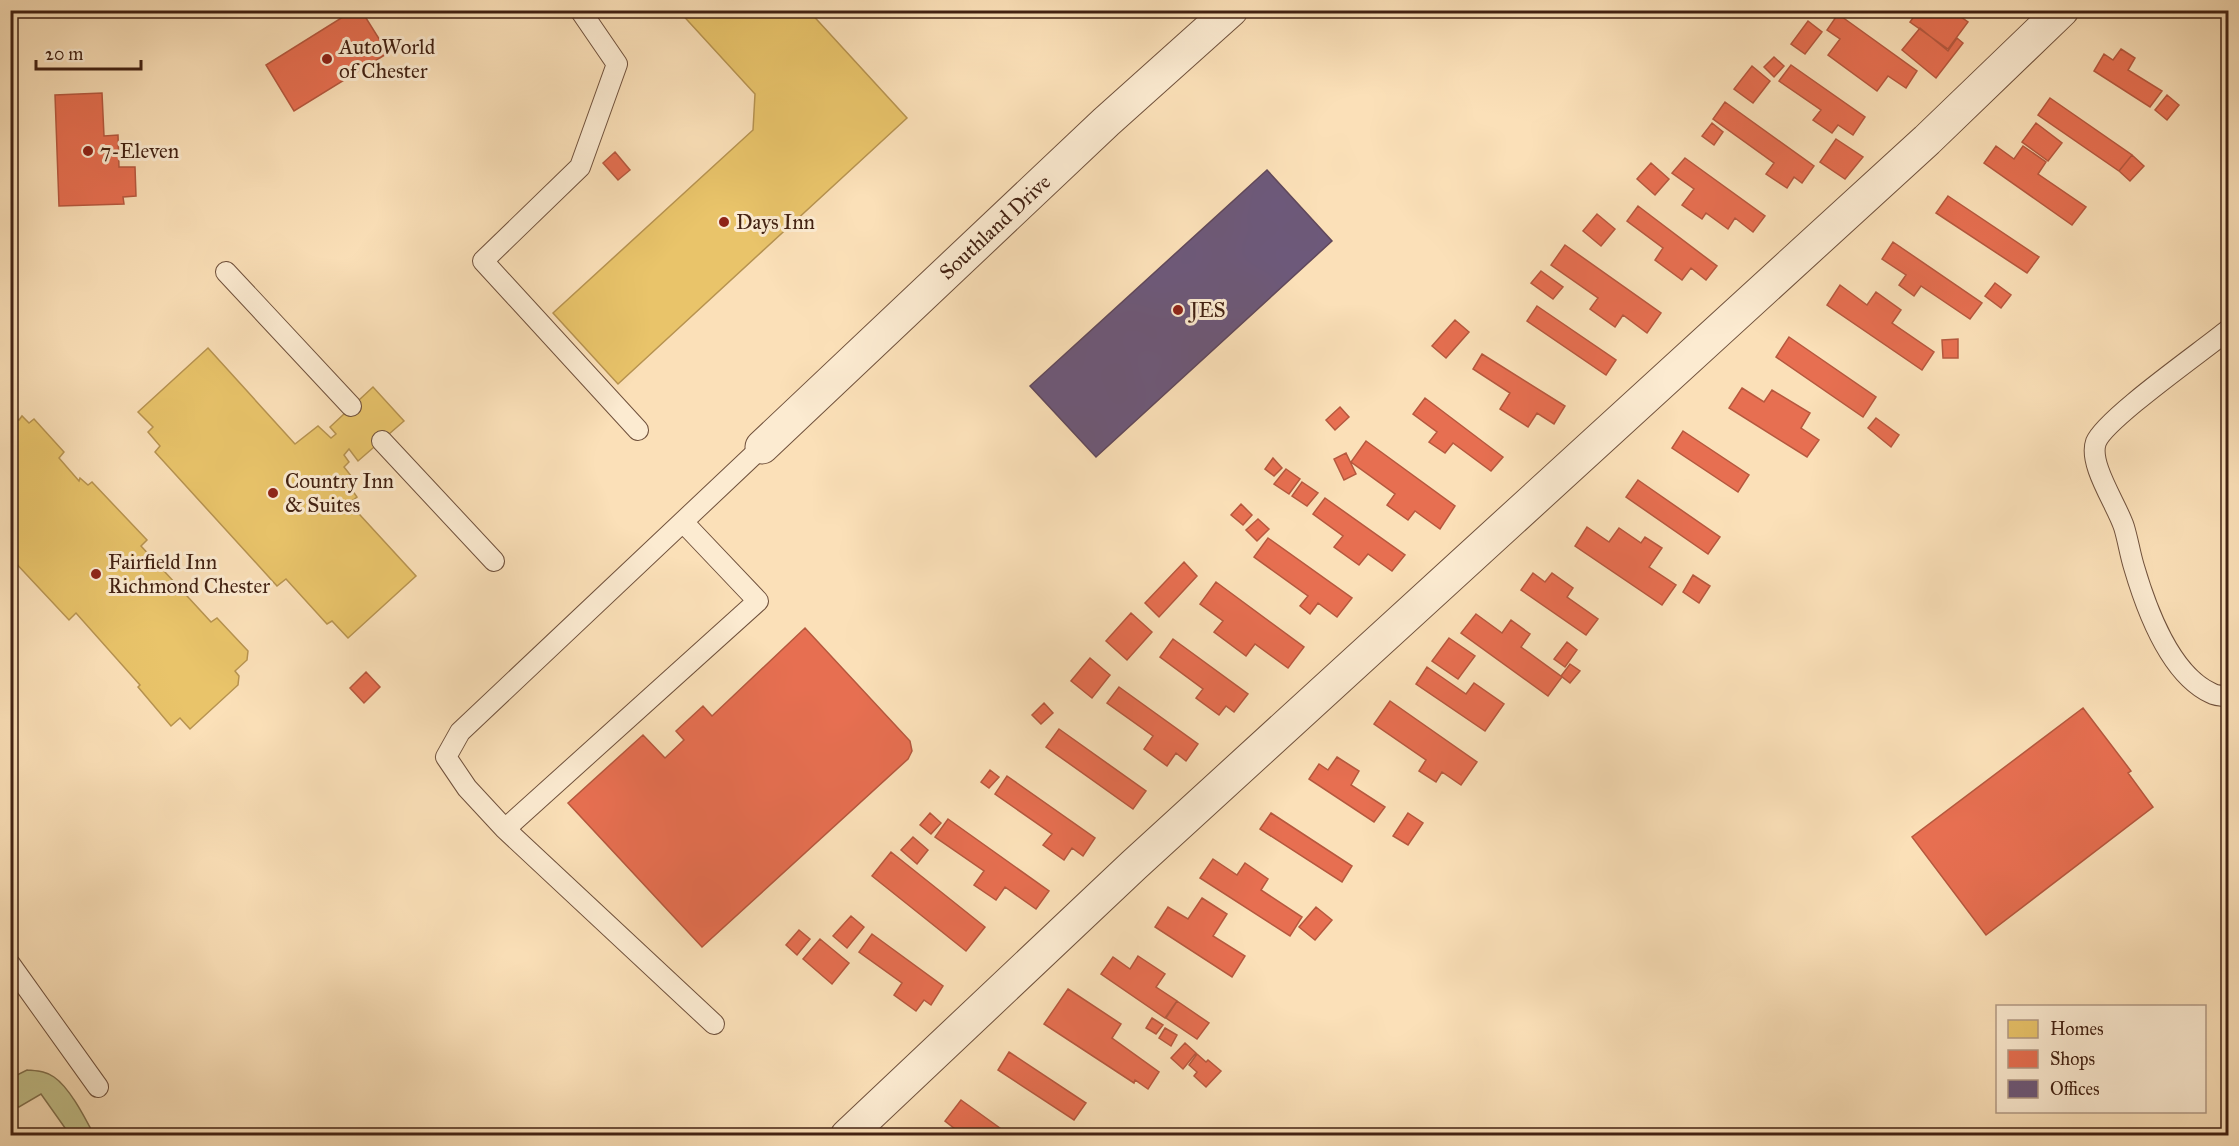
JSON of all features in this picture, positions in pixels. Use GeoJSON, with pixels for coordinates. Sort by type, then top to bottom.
{"type":"FeatureCollection","features":[{"type":"Feature","properties":{"kind":"street","name":"Southland Drive"},"geometry":{"type":"LineString","coordinates":[[762,447],[1106,122],[1231,10]]}},
{"type":"Feature","properties":{"kind":"street"},"geometry":{"type":"LineString","coordinates":[[846,1136],[1151,849],[1927,140],[2062,10]]}},
{"type":"Feature","properties":{"kind":"lane"},"geometry":{"type":"LineString","coordinates":[[580,10],[617,64],[580,167],[483,261],[638,430]]}},
{"type":"Feature","properties":{"kind":"lane"},"geometry":{"type":"LineString","coordinates":[[226,272],[351,406]]}},
{"type":"Feature","properties":{"kind":"lane"},"geometry":{"type":"LineString","coordinates":[[2229,330],[2114,420],[2097,441],[2094,457],[2124,527],[2134,569],[2154,620],[2172,656],[2190,680],[2212,694],[2229,696]]}},
{"type":"Feature","properties":{"kind":"lane"},"geometry":{"type":"LineString","coordinates":[[382,441],[494,561]]}},
{"type":"Feature","properties":{"kind":"lane"},"geometry":{"type":"LineString","coordinates":[[714,1024],[505,830],[467,788],[446,757],[460,732],[762,447]]}},
{"type":"Feature","properties":{"kind":"lane"},"geometry":{"type":"LineString","coordinates":[[505,830],[758,601],[683,522]]}},
{"type":"Feature","properties":{"kind":"lane"},"geometry":{"type":"LineString","coordinates":[[10,964],[98,1087]]}},
{"type":"Feature","properties":{"kind":"shaded area"},"geometry":{"type":"Polygon","coordinates":[[[27,1070],[48,1074],[60,1082],[77,1104],[94,1135],[70,1135],[41,1094],[19,1107],[11,1106],[11,1078],[27,1070]]]}},
{"type":"Feature","properties":{"kind":"building: Homes","name":"Days Inn"},"geometry":{"type":"Polygon","coordinates":[[[678,10],[808,10],[907,118],[618,384],[553,313],[753,130],[755,94],[678,10]]]}},
{"type":"Feature","properties":{"kind":"building: Homes","name":"Country Inn & Suites"},"geometry":{"type":"Polygon","coordinates":[[[208,348],[295,444],[318,426],[331,438],[336,434],[330,427],[373,387],[404,421],[358,461],[349,449],[344,455],[349,462],[344,467],[356,482],[352,490],[357,497],[349,503],[416,576],[348,638],[332,621],[327,624],[286,579],[277,586],[155,452],[160,446],[148,432],[153,427],[138,412],[208,348]]]}},
{"type":"Feature","properties":{"kind":"building: Homes","name":"Fairfield Inn Richmond Chester"},"geometry":{"type":"Polygon","coordinates":[[[10,412],[19,420],[22,416],[29,423],[34,419],[64,452],[59,458],[79,481],[80,478],[88,485],[92,482],[147,540],[141,546],[211,622],[217,618],[248,651],[247,660],[235,671],[239,676],[238,685],[190,729],[180,718],[171,726],[138,687],[140,685],[76,613],[69,620],[10,557],[10,412]]]}},
{"type":"Feature","properties":{"kind":"building: Shops","name":"AutoWorld of Chester"},"geometry":{"type":"Polygon","coordinates":[[[354,10],[361,10],[388,53],[294,111],[266,65],[354,10]]]}},
{"type":"Feature","properties":{"kind":"building: Shops"},"geometry":{"type":"Polygon","coordinates":[[[1915,10],[1951,10],[1968,22],[1948,49],[1910,22],[1917,12],[1915,10]]]}},
{"type":"Feature","properties":{"kind":"building: Shops"},"geometry":{"type":"Polygon","coordinates":[[[1838,14],[1917,71],[1906,88],[1888,76],[1877,91],[1828,55],[1840,39],[1827,30],[1838,14]]]}},
{"type":"Feature","properties":{"kind":"building: Shops"},"geometry":{"type":"Polygon","coordinates":[[[1808,21],[1822,32],[1805,54],[1791,44],[1808,21]]]}},
{"type":"Feature","properties":{"kind":"building: Shops"},"geometry":{"type":"Polygon","coordinates":[[[1920,28],[1948,51],[1957,38],[1963,43],[1936,78],[1902,50],[1920,28]]]}},
{"type":"Feature","properties":{"kind":"building: Shops"},"geometry":{"type":"Polygon","coordinates":[[[2121,49],[2135,58],[2128,70],[2162,91],[2150,107],[2094,71],[2104,54],[2113,60],[2121,49]]]}},
{"type":"Feature","properties":{"kind":"building: Shops"},"geometry":{"type":"Polygon","coordinates":[[[1774,57],[1784,66],[1774,77],[1764,67],[1774,57]]]}},
{"type":"Feature","properties":{"kind":"building: Shops"},"geometry":{"type":"Polygon","coordinates":[[[1791,65],[1865,117],[1853,135],[1838,125],[1832,133],[1813,120],[1821,110],[1779,81],[1791,65]]]}},
{"type":"Feature","properties":{"kind":"building: Shops"},"geometry":{"type":"Polygon","coordinates":[[[1752,66],[1770,81],[1753,103],[1734,89],[1752,66]]]}},
{"type":"Feature","properties":{"kind":"building: Shops","name":"7-Eleven"},"geometry":{"type":"Polygon","coordinates":[[[102,93],[104,136],[118,135],[119,167],[135,167],[136,196],[123,197],[124,204],[59,206],[55,95],[102,93]]]}},
{"type":"Feature","properties":{"kind":"building: Shops"},"geometry":{"type":"Polygon","coordinates":[[[2167,95],[2179,105],[2167,120],[2155,110],[2167,95]]]}},
{"type":"Feature","properties":{"kind":"building: Shops"},"geometry":{"type":"Polygon","coordinates":[[[2050,98],[2132,155],[2119,171],[2038,115],[2050,98]]]}},
{"type":"Feature","properties":{"kind":"building: Shops"},"geometry":{"type":"Polygon","coordinates":[[[1725,102],[1814,166],[1802,183],[1794,177],[1787,188],[1766,174],[1774,163],[1713,119],[1725,102]]]}},
{"type":"Feature","properties":{"kind":"building: Shops"},"geometry":{"type":"Polygon","coordinates":[[[1712,123],[1723,132],[1714,145],[1702,136],[1712,123]]]}},
{"type":"Feature","properties":{"kind":"building: Shops"},"geometry":{"type":"Polygon","coordinates":[[[2036,123],[2062,143],[2048,161],[2022,142],[2036,123]]]}},
{"type":"Feature","properties":{"kind":"building: Shops"},"geometry":{"type":"Polygon","coordinates":[[[1836,139],[1863,157],[1845,179],[1820,162],[1836,139]]]}},
{"type":"Feature","properties":{"kind":"building: Shops"},"geometry":{"type":"Polygon","coordinates":[[[1996,146],[2014,159],[2023,146],[2046,162],[2038,174],[2086,207],[2072,225],[1984,163],[1996,146]]]}},
{"type":"Feature","properties":{"kind":"building: Shops"},"geometry":{"type":"Polygon","coordinates":[[[615,152],[630,170],[618,180],[603,163],[615,152]]]}},
{"type":"Feature","properties":{"kind":"building: Shops"},"geometry":{"type":"Polygon","coordinates":[[[2132,155],[2144,166],[2130,181],[2119,171],[2132,155]]]}},
{"type":"Feature","properties":{"kind":"building: Shops"},"geometry":{"type":"Polygon","coordinates":[[[1685,158],[1765,216],[1753,232],[1735,218],[1728,229],[1706,213],[1702,219],[1682,205],[1694,189],[1672,173],[1685,158]]]}},
{"type":"Feature","properties":{"kind":"building: Shops"},"geometry":{"type":"Polygon","coordinates":[[[1651,163],[1669,179],[1655,195],[1637,179],[1651,163]]]}},
{"type":"Feature","properties":{"kind":"building: Shops"},"geometry":{"type":"Polygon","coordinates":[[[1948,196],[2039,257],[2027,273],[1936,213],[1948,196]]]}},
{"type":"Feature","properties":{"kind":"building: Shops"},"geometry":{"type":"Polygon","coordinates":[[[1638,206],[1717,266],[1706,280],[1691,268],[1682,280],[1655,260],[1663,248],[1627,221],[1638,206]]]}},
{"type":"Feature","properties":{"kind":"building: Shops"},"geometry":{"type":"Polygon","coordinates":[[[1597,214],[1615,229],[1601,246],[1583,231],[1597,214]]]}},
{"type":"Feature","properties":{"kind":"building: Shops"},"geometry":{"type":"Polygon","coordinates":[[[1893,242],[1982,303],[1970,319],[1921,286],[1914,296],[1899,285],[1906,275],[1882,259],[1893,242]]]}},
{"type":"Feature","properties":{"kind":"building: Shops"},"geometry":{"type":"Polygon","coordinates":[[[1565,245],[1661,313],[1647,333],[1623,315],[1615,327],[1590,309],[1598,298],[1551,265],[1565,245]]]}},
{"type":"Feature","properties":{"kind":"building: Shops"},"geometry":{"type":"Polygon","coordinates":[[[1541,271],[1563,287],[1553,299],[1531,283],[1541,271]]]}},
{"type":"Feature","properties":{"kind":"building: Shops"},"geometry":{"type":"Polygon","coordinates":[[[1995,283],[2011,295],[2001,308],[1985,296],[1995,283]]]}},
{"type":"Feature","properties":{"kind":"building: Shops"},"geometry":{"type":"Polygon","coordinates":[[[1840,285],[1867,305],[1876,292],[1901,310],[1892,323],[1934,352],[1922,370],[1827,305],[1840,285]]]}},
{"type":"Feature","properties":{"kind":"building: Shops"},"geometry":{"type":"Polygon","coordinates":[[[1537,306],[1616,360],[1606,375],[1527,321],[1537,306]]]}},
{"type":"Feature","properties":{"kind":"building: Shops"},"geometry":{"type":"Polygon","coordinates":[[[1455,320],[1469,332],[1446,358],[1432,346],[1455,320]]]}},
{"type":"Feature","properties":{"kind":"building: Shops"},"geometry":{"type":"Polygon","coordinates":[[[1789,337],[1876,397],[1863,417],[1776,357],[1789,337]]]}},
{"type":"Feature","properties":{"kind":"building: Shops"},"geometry":{"type":"Polygon","coordinates":[[[1958,339],[1958,358],[1943,358],[1942,340],[1958,339]]]}},
{"type":"Feature","properties":{"kind":"building: Shops"},"geometry":{"type":"Polygon","coordinates":[[[1482,354],[1565,406],[1554,424],[1537,413],[1528,427],[1500,409],[1510,393],[1473,369],[1482,354]]]}},
{"type":"Feature","properties":{"kind":"building: Shops"},"geometry":{"type":"Polygon","coordinates":[[[1742,388],[1764,402],[1772,390],[1810,413],[1801,428],[1819,440],[1807,457],[1729,408],[1742,388]]]}},
{"type":"Feature","properties":{"kind":"building: Shops"},"geometry":{"type":"Polygon","coordinates":[[[1425,398],[1503,457],[1491,471],[1453,443],[1445,453],[1429,442],[1437,432],[1413,414],[1425,398]]]}},
{"type":"Feature","properties":{"kind":"building: Shops"},"geometry":{"type":"Polygon","coordinates":[[[1340,407],[1349,417],[1335,430],[1326,420],[1340,407]]]}},
{"type":"Feature","properties":{"kind":"building: Shops"},"geometry":{"type":"Polygon","coordinates":[[[1876,418],[1899,435],[1891,447],[1868,428],[1876,418]]]}},
{"type":"Feature","properties":{"kind":"building: Shops"},"geometry":{"type":"Polygon","coordinates":[[[1683,431],[1749,475],[1738,492],[1672,448],[1683,431]]]}},
{"type":"Feature","properties":{"kind":"building: Shops"},"geometry":{"type":"Polygon","coordinates":[[[1366,441],[1455,506],[1440,529],[1415,511],[1408,520],[1387,505],[1395,494],[1351,462],[1366,441]]]}},
{"type":"Feature","properties":{"kind":"building: Shops"},"geometry":{"type":"Polygon","coordinates":[[[1346,453],[1356,474],[1344,480],[1334,459],[1346,453]]]}},
{"type":"Feature","properties":{"kind":"building: Shops"},"geometry":{"type":"Polygon","coordinates":[[[1273,458],[1282,468],[1274,476],[1265,469],[1273,458]]]}},
{"type":"Feature","properties":{"kind":"building: Shops"},"geometry":{"type":"Polygon","coordinates":[[[1286,469],[1300,479],[1289,494],[1274,484],[1286,469]]]}},
{"type":"Feature","properties":{"kind":"building: Shops"},"geometry":{"type":"Polygon","coordinates":[[[1638,480],[1720,537],[1708,554],[1626,497],[1638,480]]]}},
{"type":"Feature","properties":{"kind":"building: Shops"},"geometry":{"type":"Polygon","coordinates":[[[1302,482],[1318,493],[1307,506],[1292,496],[1302,482]]]}},
{"type":"Feature","properties":{"kind":"building: Shops"},"geometry":{"type":"Polygon","coordinates":[[[1325,498],[1405,555],[1392,571],[1368,554],[1359,565],[1334,547],[1343,536],[1313,514],[1325,498]]]}},
{"type":"Feature","properties":{"kind":"building: Shops"},"geometry":{"type":"Polygon","coordinates":[[[1241,504],[1252,515],[1243,525],[1231,515],[1241,504]]]}},
{"type":"Feature","properties":{"kind":"building: Shops"},"geometry":{"type":"Polygon","coordinates":[[[1258,519],[1269,529],[1257,541],[1246,530],[1258,519]]]}},
{"type":"Feature","properties":{"kind":"building: Shops"},"geometry":{"type":"Polygon","coordinates":[[[1587,527],[1609,542],[1619,528],[1641,543],[1645,537],[1662,548],[1649,567],[1676,585],[1662,605],[1575,546],[1587,527]]]}},
{"type":"Feature","properties":{"kind":"building: Shops"},"geometry":{"type":"Polygon","coordinates":[[[1268,538],[1352,598],[1337,617],[1318,603],[1310,614],[1300,606],[1308,596],[1254,557],[1268,538]]]}},
{"type":"Feature","properties":{"kind":"building: Shops"},"geometry":{"type":"Polygon","coordinates":[[[1184,562],[1197,576],[1159,617],[1145,603],[1184,562]]]}},
{"type":"Feature","properties":{"kind":"building: Shops"},"geometry":{"type":"Polygon","coordinates":[[[1533,573],[1545,582],[1552,573],[1573,588],[1567,597],[1598,619],[1586,635],[1521,590],[1533,573]]]}},
{"type":"Feature","properties":{"kind":"building: Shops"},"geometry":{"type":"Polygon","coordinates":[[[1693,575],[1710,586],[1699,603],[1683,592],[1693,575]]]}},
{"type":"Feature","properties":{"kind":"building: Shops"},"geometry":{"type":"Polygon","coordinates":[[[1216,582],[1304,647],[1288,668],[1255,644],[1246,656],[1214,632],[1223,621],[1200,604],[1216,582]]]}},
{"type":"Feature","properties":{"kind":"building: Shops"},"geometry":{"type":"Polygon","coordinates":[[[1131,613],[1152,632],[1127,660],[1106,641],[1131,613]]]}},
{"type":"Feature","properties":{"kind":"building: Shops"},"geometry":{"type":"Polygon","coordinates":[[[1476,614],[1502,633],[1511,620],[1530,634],[1521,647],[1562,677],[1548,696],[1461,633],[1476,614]]]}},
{"type":"Feature","properties":{"kind":"building: Shops"},"geometry":{"type":"Polygon","coordinates":[[[805,628],[910,741],[912,751],[908,759],[702,947],[568,803],[643,735],[665,758],[684,740],[676,731],[703,706],[712,716],[805,628]]]}},
{"type":"Feature","properties":{"kind":"building: Shops"},"geometry":{"type":"Polygon","coordinates":[[[1449,638],[1475,656],[1458,679],[1432,661],[1449,638]]]}},
{"type":"Feature","properties":{"kind":"building: Shops"},"geometry":{"type":"Polygon","coordinates":[[[1173,639],[1248,694],[1234,712],[1226,706],[1219,715],[1196,698],[1203,689],[1160,657],[1173,639]]]}},
{"type":"Feature","properties":{"kind":"building: Shops"},"geometry":{"type":"Polygon","coordinates":[[[1567,642],[1577,650],[1565,667],[1554,659],[1567,642]]]}},
{"type":"Feature","properties":{"kind":"building: Shops"},"geometry":{"type":"Polygon","coordinates":[[[1090,658],[1110,675],[1092,698],[1071,681],[1090,658]]]}},
{"type":"Feature","properties":{"kind":"building: Shops"},"geometry":{"type":"Polygon","coordinates":[[[1570,664],[1580,671],[1570,683],[1561,676],[1570,664]]]}},
{"type":"Feature","properties":{"kind":"building: Shops"},"geometry":{"type":"Polygon","coordinates":[[[1427,667],[1466,694],[1474,683],[1504,704],[1485,731],[1416,684],[1427,667]]]}},
{"type":"Feature","properties":{"kind":"building: Shops"},"geometry":{"type":"Polygon","coordinates":[[[366,672],[380,687],[364,703],[350,688],[366,672]]]}},
{"type":"Feature","properties":{"kind":"building: Shops"},"geometry":{"type":"Polygon","coordinates":[[[1119,687],[1198,744],[1186,761],[1176,753],[1167,766],[1144,749],[1153,736],[1107,703],[1119,687]]]}},
{"type":"Feature","properties":{"kind":"building: Shops"},"geometry":{"type":"Polygon","coordinates":[[[1390,701],[1477,762],[1461,785],[1442,772],[1436,782],[1419,771],[1426,760],[1374,724],[1390,701]]]}},
{"type":"Feature","properties":{"kind":"building: Shops"},"geometry":{"type":"Polygon","coordinates":[[[1044,703],[1053,713],[1041,724],[1032,715],[1044,703]]]}},
{"type":"Feature","properties":{"kind":"building: Shops"},"geometry":{"type":"Polygon","coordinates":[[[2083,708],[2131,771],[2128,773],[2153,807],[1986,935],[1912,837],[2083,708]]]}},
{"type":"Feature","properties":{"kind":"building: Shops"},"geometry":{"type":"Polygon","coordinates":[[[1059,729],[1146,791],[1133,809],[1046,747],[1059,729]]]}},
{"type":"Feature","properties":{"kind":"building: Shops"},"geometry":{"type":"Polygon","coordinates":[[[1337,757],[1359,771],[1351,785],[1385,807],[1374,822],[1309,779],[1319,764],[1328,770],[1337,757]]]}},
{"type":"Feature","properties":{"kind":"building: Shops"},"geometry":{"type":"Polygon","coordinates":[[[990,770],[999,777],[989,788],[981,782],[990,770]]]}},
{"type":"Feature","properties":{"kind":"building: Shops"},"geometry":{"type":"Polygon","coordinates":[[[1007,776],[1095,838],[1083,856],[1072,848],[1064,860],[1043,845],[1052,834],[995,794],[1007,776]]]}},
{"type":"Feature","properties":{"kind":"building: Shops"},"geometry":{"type":"Polygon","coordinates":[[[930,813],[941,823],[931,834],[920,825],[930,813]]]}},
{"type":"Feature","properties":{"kind":"building: Shops"},"geometry":{"type":"Polygon","coordinates":[[[1271,813],[1352,866],[1342,882],[1260,829],[1271,813]]]}},
{"type":"Feature","properties":{"kind":"building: Shops"},"geometry":{"type":"Polygon","coordinates":[[[1408,813],[1423,823],[1408,845],[1393,836],[1408,813]]]}},
{"type":"Feature","properties":{"kind":"building: Shops"},"geometry":{"type":"Polygon","coordinates":[[[948,819],[1049,891],[1036,909],[1005,887],[996,900],[974,885],[984,871],[935,837],[948,819]]]}},
{"type":"Feature","properties":{"kind":"building: Shops"},"geometry":{"type":"Polygon","coordinates":[[[913,837],[928,850],[917,864],[901,850],[913,837]]]}},
{"type":"Feature","properties":{"kind":"building: Shops"},"geometry":{"type":"Polygon","coordinates":[[[891,852],[985,927],[966,951],[872,876],[891,852]]]}},
{"type":"Feature","properties":{"kind":"building: Shops"},"geometry":{"type":"Polygon","coordinates":[[[1213,859],[1237,875],[1245,863],[1268,879],[1261,890],[1302,917],[1290,936],[1200,878],[1213,859]]]}},
{"type":"Feature","properties":{"kind":"building: Shops"},"geometry":{"type":"Polygon","coordinates":[[[1202,898],[1227,914],[1213,936],[1245,956],[1232,977],[1155,927],[1168,907],[1188,919],[1202,898]]]}},
{"type":"Feature","properties":{"kind":"building: Shops"},"geometry":{"type":"Polygon","coordinates":[[[1316,907],[1332,920],[1315,940],[1299,927],[1316,907]]]}},
{"type":"Feature","properties":{"kind":"building: Shops"},"geometry":{"type":"Polygon","coordinates":[[[851,916],[864,927],[847,948],[833,936],[851,916]]]}},
{"type":"Feature","properties":{"kind":"building: Shops"},"geometry":{"type":"Polygon","coordinates":[[[799,930],[810,939],[797,955],[786,945],[799,930]]]}},
{"type":"Feature","properties":{"kind":"building: Shops"},"geometry":{"type":"Polygon","coordinates":[[[872,934],[943,986],[931,1005],[924,1000],[916,1011],[894,995],[902,983],[859,952],[872,934]]]}},
{"type":"Feature","properties":{"kind":"building: Shops"},"geometry":{"type":"Polygon","coordinates":[[[820,939],[849,963],[832,984],[803,959],[820,939]]]}},
{"type":"Feature","properties":{"kind":"building: Shops"},"geometry":{"type":"Polygon","coordinates":[[[1138,956],[1165,974],[1156,987],[1177,1001],[1165,1018],[1101,974],[1113,957],[1130,969],[1138,956]]]}},
{"type":"Feature","properties":{"kind":"building: Shops"},"geometry":{"type":"Polygon","coordinates":[[[1068,989],[1121,1024],[1112,1038],[1159,1072],[1148,1089],[1135,1080],[1134,1083],[1044,1024],[1068,989]]]}},
{"type":"Feature","properties":{"kind":"building: Shops"},"geometry":{"type":"Polygon","coordinates":[[[1177,1001],[1209,1023],[1197,1039],[1166,1018],[1177,1001]]]}},
{"type":"Feature","properties":{"kind":"building: Shops"},"geometry":{"type":"Polygon","coordinates":[[[1152,1018],[1163,1025],[1156,1034],[1146,1028],[1152,1018]]]}},
{"type":"Feature","properties":{"kind":"building: Shops"},"geometry":{"type":"Polygon","coordinates":[[[1165,1028],[1177,1035],[1171,1046],[1159,1038],[1165,1028]]]}},
{"type":"Feature","properties":{"kind":"building: Shops"},"geometry":{"type":"Polygon","coordinates":[[[1185,1043],[1196,1053],[1183,1069],[1171,1058],[1185,1043]]]}},
{"type":"Feature","properties":{"kind":"building: Shops"},"geometry":{"type":"Polygon","coordinates":[[[1009,1052],[1086,1103],[1074,1120],[998,1070],[1009,1052]]]}},
{"type":"Feature","properties":{"kind":"building: Shops"},"geometry":{"type":"Polygon","coordinates":[[[1197,1054],[1221,1071],[1206,1087],[1194,1076],[1197,1072],[1189,1065],[1197,1054]]]}},
{"type":"Feature","properties":{"kind":"building: Shops"},"geometry":{"type":"Polygon","coordinates":[[[961,1100],[1011,1136],[964,1136],[945,1121],[961,1100]]]}},
{"type":"Feature","properties":{"kind":"building: Offices"},"geometry":{"type":"Polygon","coordinates":[[[1267,170],[1332,241],[1096,457],[1030,386],[1267,170]]]}},
{"type":"Feature","properties":{"kind":"place","name":"AutoWorld of Chester"},"geometry":{"type":"Point","coordinates":[327,59]}},
{"type":"Feature","properties":{"kind":"place","name":"7-Eleven"},"geometry":{"type":"Point","coordinates":[88,151]}},
{"type":"Feature","properties":{"kind":"place","name":"Days Inn"},"geometry":{"type":"Point","coordinates":[724,222]}},
{"type":"Feature","properties":{"kind":"place","name":"JES"},"geometry":{"type":"Point","coordinates":[1178,310]}},
{"type":"Feature","properties":{"kind":"place","name":"Country Inn & Suites"},"geometry":{"type":"Point","coordinates":[273,493]}},
{"type":"Feature","properties":{"kind":"place","name":"Fairfield Inn Richmond Chester"},"geometry":{"type":"Point","coordinates":[96,574]}}]}
